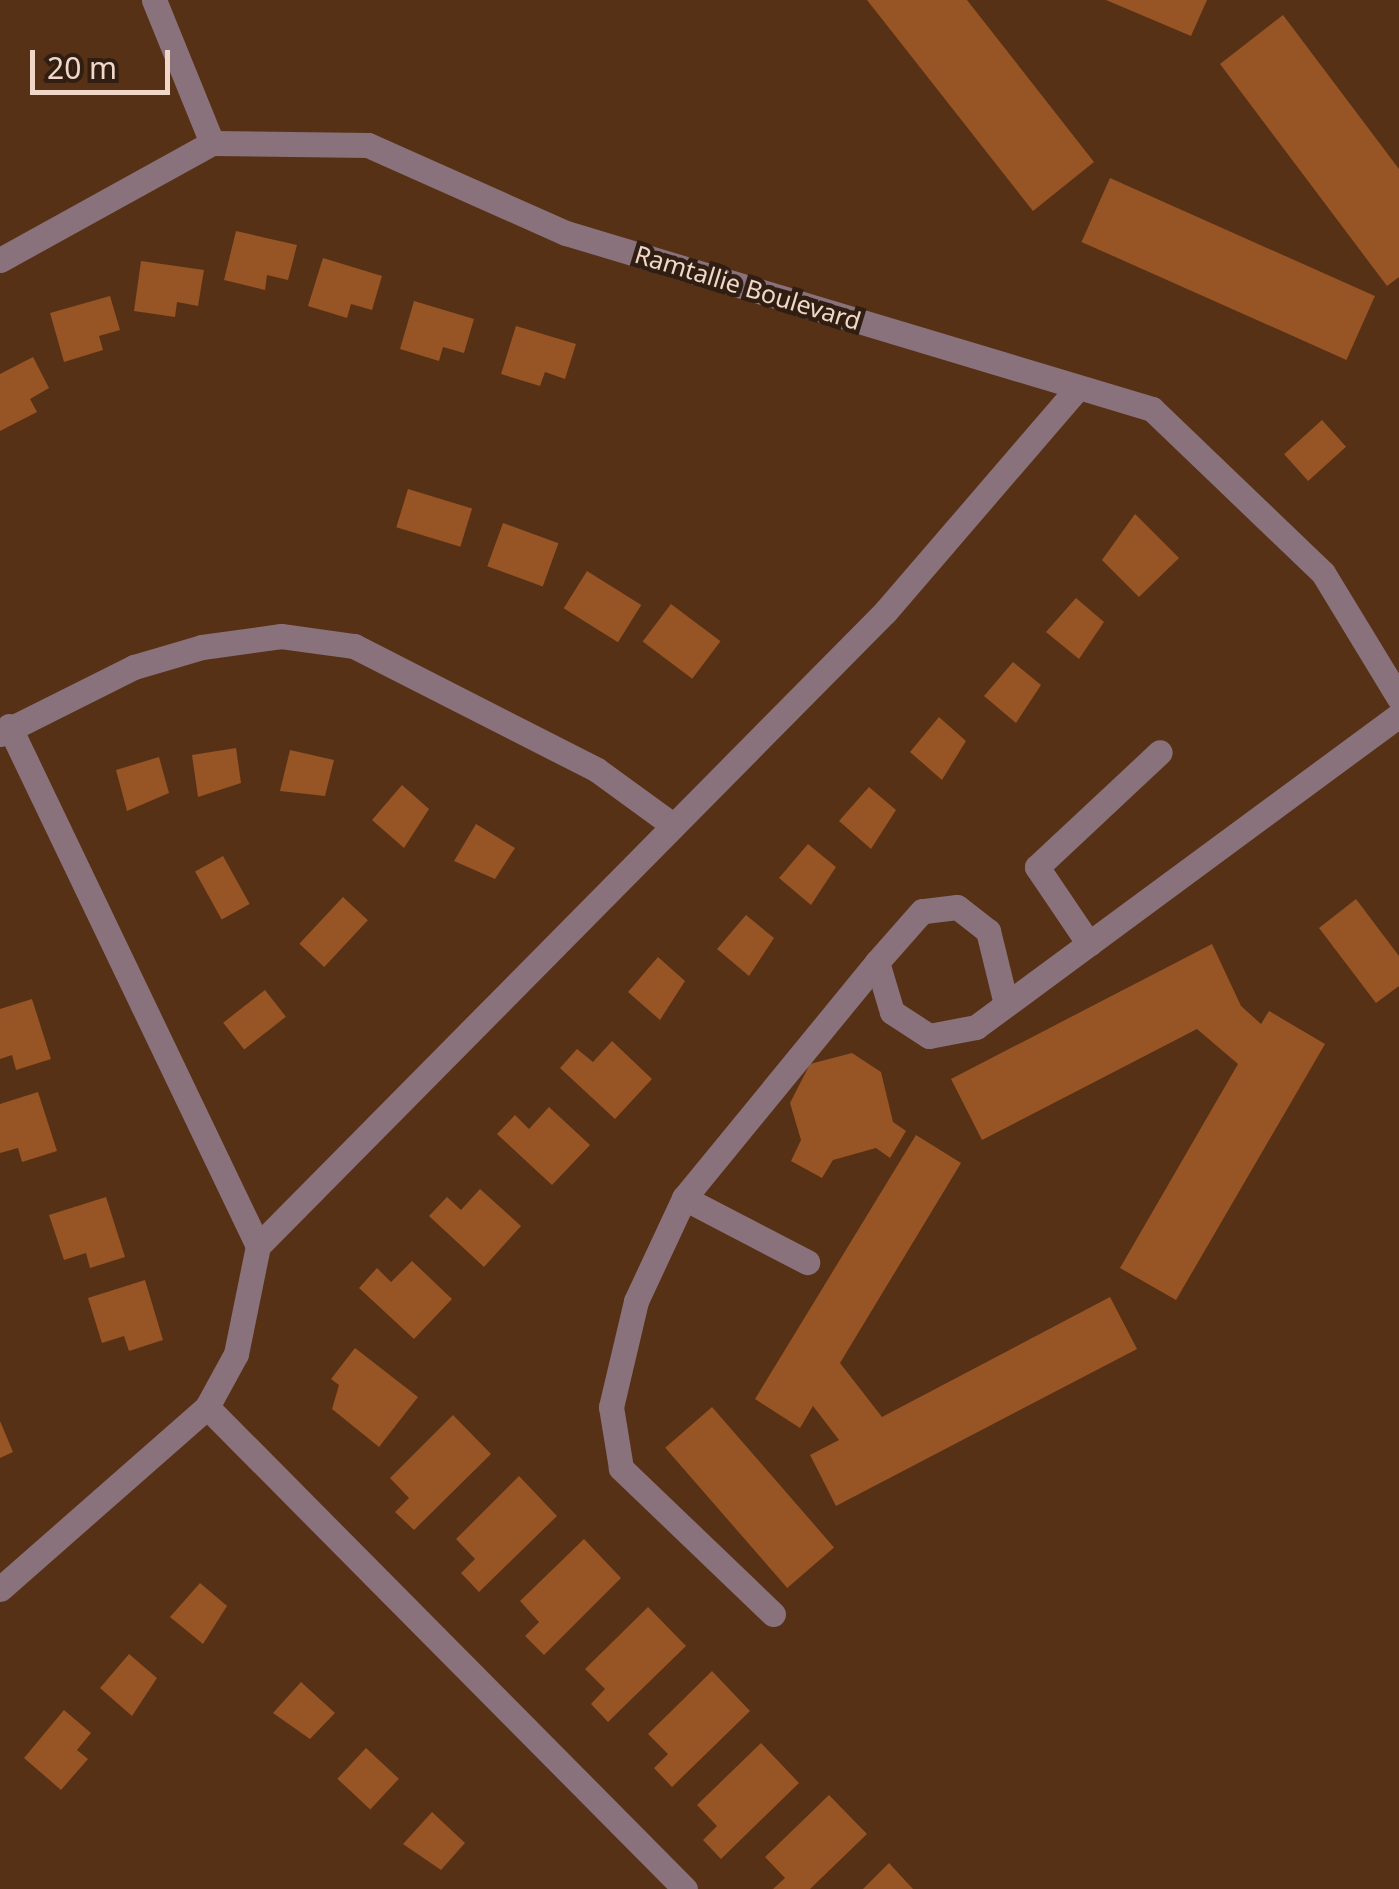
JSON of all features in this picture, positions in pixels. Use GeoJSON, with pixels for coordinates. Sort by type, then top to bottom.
{"type":"FeatureCollection","features":[{"type":"Feature","properties":{"kind":"street"},"geometry":{"type":"LineString","coordinates":[[154,0],[212,143]]}},
{"type":"Feature","properties":{"kind":"street","name":"Ramtallie Boulevard"},"geometry":{"type":"LineString","coordinates":[[0,260],[212,143],[368,145],[566,233],[1152,409],[1323,573],[1399,698]]}},
{"type":"Feature","properties":{"kind":"street"},"geometry":{"type":"LineString","coordinates":[[0,1589],[207,1407],[236,1354],[258,1246],[670,823],[885,612],[1078,388]]}},
{"type":"Feature","properties":{"kind":"street"},"geometry":{"type":"LineString","coordinates":[[258,1246],[5,730],[134,667],[202,647],[281,636],[354,646],[596,770],[670,823]]}},
{"type":"Feature","properties":{"kind":"street"},"geometry":{"type":"LineString","coordinates":[[877,962],[892,1012],[929,1036],[976,1027],[1005,1000],[1089,944],[1399,715]]}},
{"type":"Feature","properties":{"kind":"street"},"geometry":{"type":"LineString","coordinates":[[1089,944],[1036,867],[1160,752]]}},
{"type":"Feature","properties":{"kind":"street"},"geometry":{"type":"LineString","coordinates":[[774,1614],[621,1468],[611,1407],[632,1318],[684,1198],[922,911],[957,906],[988,931],[1005,1000]]}},
{"type":"Feature","properties":{"kind":"street"},"geometry":{"type":"LineString","coordinates":[[684,1198],[807,1262]]}},
{"type":"Feature","properties":{"kind":"street"},"geometry":{"type":"LineString","coordinates":[[207,1407],[685,1889]]}},
{"type":"Feature","properties":{"kind":"building"},"geometry":{"type":"Polygon","coordinates":[[[867,0],[967,0],[1094,162],[1033,211],[867,0]]]}},
{"type":"Feature","properties":{"kind":"building"},"geometry":{"type":"Polygon","coordinates":[[[1106,0],[1207,0],[1191,36],[1106,0]]]}},
{"type":"Feature","properties":{"kind":"building"},"geometry":{"type":"Polygon","coordinates":[[[1283,15],[1399,169],[1399,277],[1387,286],[1220,64],[1283,15]]]}},
{"type":"Feature","properties":{"kind":"building"},"geometry":{"type":"Polygon","coordinates":[[[1110,178],[1375,296],[1346,360],[1082,242],[1110,178]]]}},
{"type":"Feature","properties":{"kind":"building"},"geometry":{"type":"Polygon","coordinates":[[[236,231],[297,245],[288,280],[267,275],[265,290],[224,280],[236,231]]]}},
{"type":"Feature","properties":{"kind":"building"},"geometry":{"type":"Polygon","coordinates":[[[323,258],[382,276],[372,310],[351,304],[347,318],[308,306],[323,258]]]}},
{"type":"Feature","properties":{"kind":"building"},"geometry":{"type":"Polygon","coordinates":[[[141,261],[204,270],[198,306],[177,302],[175,317],[134,311],[141,261]]]}},
{"type":"Feature","properties":{"kind":"building"},"geometry":{"type":"Polygon","coordinates":[[[110,296],[120,330],[99,336],[103,350],[64,362],[50,313],[110,296]]]}},
{"type":"Feature","properties":{"kind":"building"},"geometry":{"type":"Polygon","coordinates":[[[414,301],[474,319],[464,353],[443,347],[439,361],[400,349],[414,301]]]}},
{"type":"Feature","properties":{"kind":"building"},"geometry":{"type":"Polygon","coordinates":[[[516,326],[576,344],[565,379],[545,372],[540,386],[501,374],[516,326]]]}},
{"type":"Feature","properties":{"kind":"building"},"geometry":{"type":"Polygon","coordinates":[[[33,357],[49,388],[30,399],[37,412],[0,431],[0,374],[33,357]]]}},
{"type":"Feature","properties":{"kind":"building"},"geometry":{"type":"Polygon","coordinates":[[[1322,420],[1346,447],[1308,481],[1284,454],[1322,420]]]}},
{"type":"Feature","properties":{"kind":"building"},"geometry":{"type":"Polygon","coordinates":[[[408,489],[472,509],[460,547],[396,527],[408,489]]]}},
{"type":"Feature","properties":{"kind":"building"},"geometry":{"type":"Polygon","coordinates":[[[1135,514],[1179,558],[1139,597],[1102,560],[1135,514]]]}},
{"type":"Feature","properties":{"kind":"building"},"geometry":{"type":"Polygon","coordinates":[[[503,523],[558,543],[543,586],[487,566],[503,523]]]}},
{"type":"Feature","properties":{"kind":"building"},"geometry":{"type":"Polygon","coordinates":[[[587,571],[641,605],[618,642],[564,608],[587,571]]]}},
{"type":"Feature","properties":{"kind":"building"},"geometry":{"type":"Polygon","coordinates":[[[1076,598],[1104,622],[1079,659],[1046,632],[1076,598]]]}},
{"type":"Feature","properties":{"kind":"building"},"geometry":{"type":"Polygon","coordinates":[[[671,604],[721,641],[692,679],[643,642],[671,604]]]}},
{"type":"Feature","properties":{"kind":"building"},"geometry":{"type":"Polygon","coordinates":[[[1013,662],[1041,685],[1016,723],[984,696],[1013,662]]]}},
{"type":"Feature","properties":{"kind":"building"},"geometry":{"type":"Polygon","coordinates":[[[939,717],[966,741],[942,780],[910,752],[939,717]]]}},
{"type":"Feature","properties":{"kind":"building"},"geometry":{"type":"Polygon","coordinates":[[[236,748],[241,783],[198,797],[192,755],[236,748]]]}},
{"type":"Feature","properties":{"kind":"building"},"geometry":{"type":"Polygon","coordinates":[[[290,750],[334,760],[325,796],[280,791],[290,750]]]}},
{"type":"Feature","properties":{"kind":"building"},"geometry":{"type":"Polygon","coordinates":[[[159,757],[169,793],[127,811],[116,770],[159,757]]]}},
{"type":"Feature","properties":{"kind":"building"},"geometry":{"type":"Polygon","coordinates":[[[402,785],[429,809],[404,848],[372,820],[402,785]]]}},
{"type":"Feature","properties":{"kind":"building"},"geometry":{"type":"Polygon","coordinates":[[[869,787],[896,810],[871,849],[839,821],[869,787]]]}},
{"type":"Feature","properties":{"kind":"building"},"geometry":{"type":"Polygon","coordinates":[[[476,824],[515,848],[495,879],[454,861],[476,824]]]}},
{"type":"Feature","properties":{"kind":"building"},"geometry":{"type":"Polygon","coordinates":[[[808,844],[836,867],[811,905],[779,878],[808,844]]]}},
{"type":"Feature","properties":{"kind":"building"},"geometry":{"type":"Polygon","coordinates":[[[223,856],[250,904],[222,920],[195,872],[223,856]]]}},
{"type":"Feature","properties":{"kind":"building"},"geometry":{"type":"Polygon","coordinates":[[[343,897],[368,920],[324,967],[299,944],[343,897]]]}},
{"type":"Feature","properties":{"kind":"building"},"geometry":{"type":"Polygon","coordinates":[[[1356,899],[1399,956],[1399,986],[1376,1003],[1319,928],[1356,899]]]}},
{"type":"Feature","properties":{"kind":"building"},"geometry":{"type":"Polygon","coordinates":[[[746,915],[774,938],[749,976],[717,949],[746,915]]]}},
{"type":"Feature","properties":{"kind":"building"},"geometry":{"type":"Polygon","coordinates":[[[1212,944],[1241,1006],[1261,1024],[1269,1011],[1325,1044],[1176,1300],[1120,1268],[1238,1064],[1197,1029],[982,1140],[951,1079],[1212,944]]]}},
{"type":"Feature","properties":{"kind":"building"},"geometry":{"type":"Polygon","coordinates":[[[658,957],[685,981],[660,1020],[628,992],[658,957]]]}},
{"type":"Feature","properties":{"kind":"building"},"geometry":{"type":"Polygon","coordinates":[[[265,990],[286,1017],[244,1049],[223,1023],[265,990]]]}},
{"type":"Feature","properties":{"kind":"building"},"geometry":{"type":"Polygon","coordinates":[[[32,999],[51,1059],[16,1070],[12,1055],[0,1059],[0,1009],[32,999]]]}},
{"type":"Feature","properties":{"kind":"building"},"geometry":{"type":"Polygon","coordinates":[[[612,1041],[652,1079],[615,1119],[560,1068],[577,1049],[593,1062],[612,1041]]]}},
{"type":"Feature","properties":{"kind":"building"},"geometry":{"type":"Polygon","coordinates":[[[852,1053],[881,1072],[893,1122],[906,1131],[890,1158],[876,1148],[833,1160],[822,1178],[791,1161],[801,1140],[790,1103],[810,1064],[852,1053]]]}},
{"type":"Feature","properties":{"kind":"building"},"geometry":{"type":"Polygon","coordinates":[[[38,1092],[57,1151],[22,1162],[18,1148],[0,1153],[0,1104],[38,1092]]]}},
{"type":"Feature","properties":{"kind":"building"},"geometry":{"type":"Polygon","coordinates":[[[549,1107],[590,1145],[552,1185],[497,1134],[515,1115],[529,1129],[549,1107]]]}},
{"type":"Feature","properties":{"kind":"building"},"geometry":{"type":"Polygon","coordinates":[[[916,1135],[961,1163],[840,1363],[882,1417],[1110,1297],[1137,1349],[836,1506],[810,1455],[839,1440],[813,1406],[800,1428],[755,1399],[916,1135]]]}},
{"type":"Feature","properties":{"kind":"building"},"geometry":{"type":"Polygon","coordinates":[[[480,1189],[521,1226],[484,1267],[429,1216],[447,1197],[461,1210],[480,1189]]]}},
{"type":"Feature","properties":{"kind":"building"},"geometry":{"type":"Polygon","coordinates":[[[106,1197],[125,1257],[90,1268],[86,1253],[64,1260],[49,1215],[106,1197]]]}},
{"type":"Feature","properties":{"kind":"building"},"geometry":{"type":"Polygon","coordinates":[[[412,1261],[452,1299],[414,1339],[359,1288],[377,1268],[391,1282],[412,1261]]]}},
{"type":"Feature","properties":{"kind":"building"},"geometry":{"type":"Polygon","coordinates":[[[145,1280],[163,1340],[129,1351],[124,1336],[102,1343],[88,1298],[145,1280]]]}},
{"type":"Feature","properties":{"kind":"building"},"geometry":{"type":"Polygon","coordinates":[[[355,1348],[418,1397],[379,1447],[332,1409],[339,1385],[331,1379],[355,1348]]]}},
{"type":"Feature","properties":{"kind":"building"},"geometry":{"type":"Polygon","coordinates":[[[712,1407],[834,1547],[787,1588],[665,1448],[712,1407]]]}},
{"type":"Feature","properties":{"kind":"building"},"geometry":{"type":"Polygon","coordinates":[[[453,1415],[491,1454],[414,1530],[395,1512],[409,1498],[390,1478],[453,1415]]]}},
{"type":"Feature","properties":{"kind":"building"},"geometry":{"type":"Polygon","coordinates":[[[0,1421],[13,1452],[0,1458],[0,1421]]]}},
{"type":"Feature","properties":{"kind":"building"},"geometry":{"type":"Polygon","coordinates":[[[519,1476],[557,1516],[479,1592],[461,1573],[475,1559],[456,1539],[519,1476]]]}},
{"type":"Feature","properties":{"kind":"building"},"geometry":{"type":"Polygon","coordinates":[[[584,1539],[621,1578],[544,1655],[525,1636],[539,1622],[520,1601],[584,1539]]]}},
{"type":"Feature","properties":{"kind":"building"},"geometry":{"type":"Polygon","coordinates":[[[200,1583],[227,1606],[203,1644],[170,1617],[200,1583]]]}},
{"type":"Feature","properties":{"kind":"building"},"geometry":{"type":"Polygon","coordinates":[[[648,1607],[686,1646],[608,1722],[591,1704],[605,1689],[585,1669],[648,1607]]]}},
{"type":"Feature","properties":{"kind":"building"},"geometry":{"type":"Polygon","coordinates":[[[129,1654],[157,1678],[132,1716],[100,1688],[129,1654]]]}},
{"type":"Feature","properties":{"kind":"building"},"geometry":{"type":"Polygon","coordinates":[[[712,1671],[750,1711],[672,1787],[654,1768],[668,1754],[648,1734],[712,1671]]]}},
{"type":"Feature","properties":{"kind":"building"},"geometry":{"type":"Polygon","coordinates":[[[301,1682],[335,1713],[310,1739],[273,1713],[301,1682]]]}},
{"type":"Feature","properties":{"kind":"building"},"geometry":{"type":"Polygon","coordinates":[[[64,1710],[91,1733],[77,1750],[88,1759],[61,1790],[24,1758],[64,1710]]]}},
{"type":"Feature","properties":{"kind":"building"},"geometry":{"type":"Polygon","coordinates":[[[761,1743],[799,1783],[721,1859],[703,1840],[717,1826],[697,1805],[761,1743]]]}},
{"type":"Feature","properties":{"kind":"building"},"geometry":{"type":"Polygon","coordinates":[[[366,1748],[399,1779],[370,1809],[337,1779],[366,1748]]]}},
{"type":"Feature","properties":{"kind":"building"},"geometry":{"type":"Polygon","coordinates":[[[829,1795],[867,1834],[810,1889],[773,1889],[785,1878],[765,1857],[829,1795]]]}},
{"type":"Feature","properties":{"kind":"building"},"geometry":{"type":"Polygon","coordinates":[[[432,1812],[465,1843],[441,1870],[403,1844],[432,1812]]]}},
{"type":"Feature","properties":{"kind":"building"},"geometry":{"type":"Polygon","coordinates":[[[889,1863],[913,1889],[863,1889],[889,1863]]]}}]}
